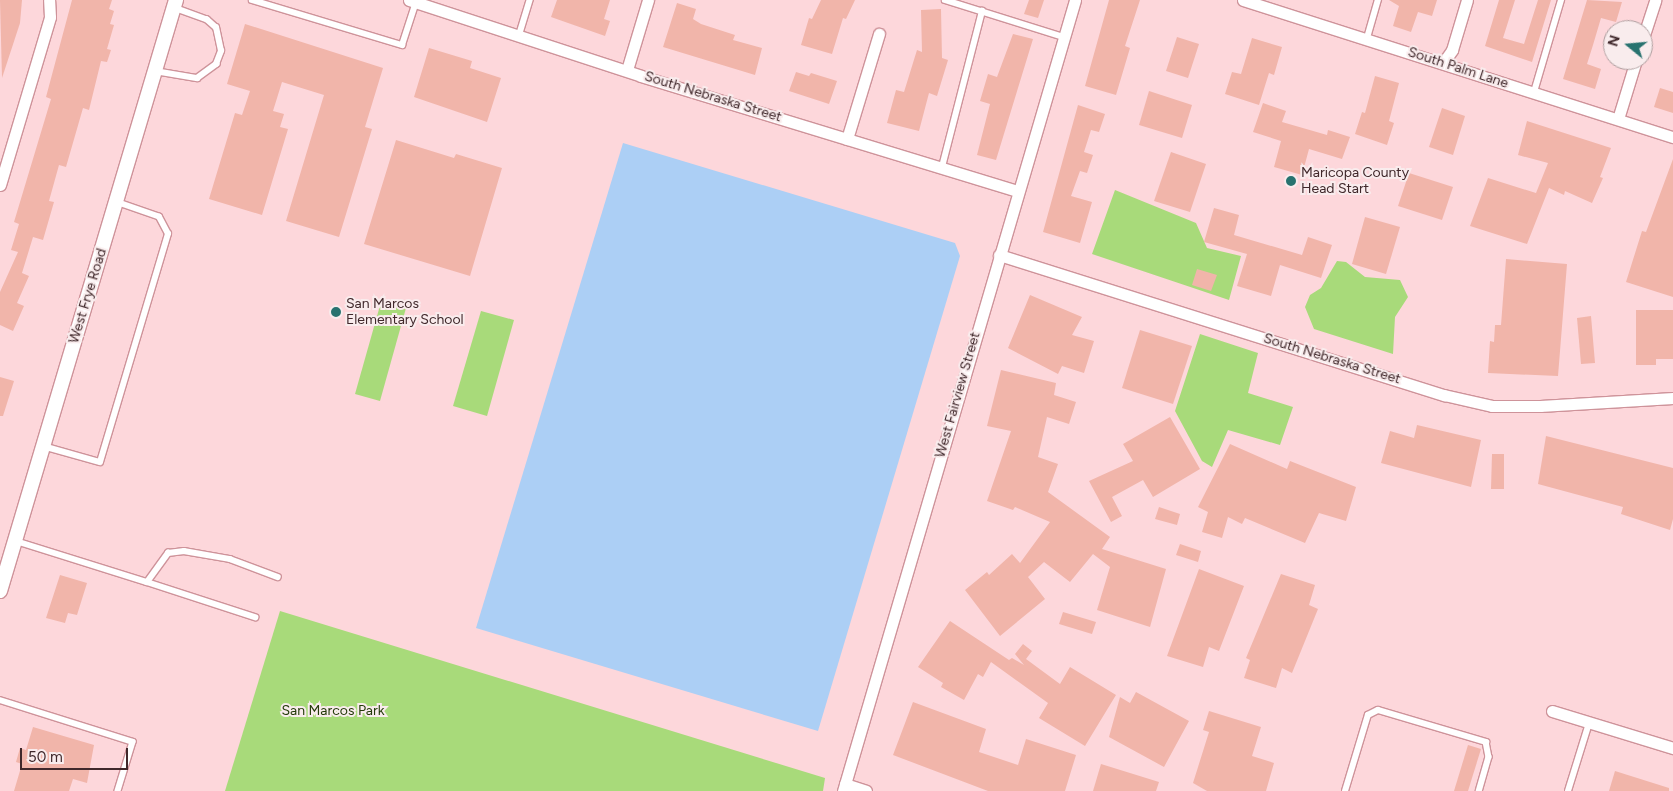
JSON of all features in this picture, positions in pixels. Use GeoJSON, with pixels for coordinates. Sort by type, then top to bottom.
{"type":"FeatureCollection","features":[{"type":"Feature","properties":{"kind":"street"},"geometry":{"type":"LineString","coordinates":[[0,185],[50,16],[49,0]]}},
{"type":"Feature","properties":{"kind":"street"},"geometry":{"type":"LineString","coordinates":[[627,70],[648,0]]}},
{"type":"Feature","properties":{"kind":"street","name":"West Fairview Street"},"geometry":{"type":"LineString","coordinates":[[844,788],[1075,0]]}},
{"type":"Feature","properties":{"kind":"street","name":"South Palm Lane"},"geometry":{"type":"LineString","coordinates":[[1243,0],[1673,137]]}},
{"type":"Feature","properties":{"kind":"street"},"geometry":{"type":"LineString","coordinates":[[1281,12],[1285,0]]}},
{"type":"Feature","properties":{"kind":"street"},"geometry":{"type":"LineString","coordinates":[[1443,63],[1452,50],[1467,0]]}},
{"type":"Feature","properties":{"kind":"street"},"geometry":{"type":"LineString","coordinates":[[1649,20],[1655,0]]}},
{"type":"Feature","properties":{"kind":"street","name":"South Nebraska Street"},"geometry":{"type":"LineString","coordinates":[[412,1],[627,70],[1018,191]]}},
{"type":"Feature","properties":{"kind":"street","name":"West Frye Road"},"geometry":{"type":"LineString","coordinates":[[0,591],[175,4]]}},
{"type":"Feature","properties":{"kind":"street"},"geometry":{"type":"LineString","coordinates":[[847,138],[879,34]]}},
{"type":"Feature","properties":{"kind":"street"},"geometry":{"type":"LineString","coordinates":[[1618,118],[1633,70]]}},
{"type":"Feature","properties":{"kind":"street","name":"South Nebraska Street"},"geometry":{"type":"LineString","coordinates":[[999,255],[1444,394],[1492,406],[1540,406],[1673,398]]}},
{"type":"Feature","properties":{"kind":"street"},"geometry":{"type":"LineString","coordinates":[[1552,711],[1673,748]]}},
{"type":"Feature","properties":{"kind":"street"},"geometry":{"type":"LineString","coordinates":[[844,788],[866,791]]}},
{"type":"Feature","properties":{"kind":"lane"},"geometry":{"type":"LineString","coordinates":[[252,0],[402,45],[412,1]]}},
{"type":"Feature","properties":{"kind":"lane"},"geometry":{"type":"LineString","coordinates":[[519,35],[530,0]]}},
{"type":"Feature","properties":{"kind":"lane"},"geometry":{"type":"LineString","coordinates":[[945,0],[1064,37]]}},
{"type":"Feature","properties":{"kind":"lane"},"geometry":{"type":"LineString","coordinates":[[1366,38],[1378,0]]}},
{"type":"Feature","properties":{"kind":"lane"},"geometry":{"type":"LineString","coordinates":[[1534,92],[1561,0]]}},
{"type":"Feature","properties":{"kind":"lane"},"geometry":{"type":"LineString","coordinates":[[155,71],[197,78],[216,64],[221,51],[216,28],[207,20],[175,4]]}},
{"type":"Feature","properties":{"kind":"lane"},"geometry":{"type":"LineString","coordinates":[[942,167],[982,11]]}},
{"type":"Feature","properties":{"kind":"lane"},"geometry":{"type":"LineString","coordinates":[[43,446],[100,462],[168,234],[158,217],[116,202]]}},
{"type":"Feature","properties":{"kind":"lane"},"geometry":{"type":"LineString","coordinates":[[15,541],[255,617]]}},
{"type":"Feature","properties":{"kind":"lane"},"geometry":{"type":"LineString","coordinates":[[147,582],[168,553],[184,551],[230,560],[278,577]]}},
{"type":"Feature","properties":{"kind":"lane"},"geometry":{"type":"LineString","coordinates":[[0,700],[133,742],[118,791]]}},
{"type":"Feature","properties":{"kind":"lane"},"geometry":{"type":"LineString","coordinates":[[1345,791],[1368,715],[1378,710],[1486,742],[1489,757],[1479,791]]}},
{"type":"Feature","properties":{"kind":"lane"},"geometry":{"type":"LineString","coordinates":[[1568,791],[1589,723]]}},
{"type":"Feature","properties":{"kind":"green space"},"geometry":{"type":"Polygon","coordinates":[[[1115,190],[1196,223],[1207,248],[1241,256],[1229,300],[1092,254],[1115,190]]]}},
{"type":"Feature","properties":{"kind":"green space"},"geometry":{"type":"Polygon","coordinates":[[[1337,261],[1346,262],[1365,277],[1400,280],[1408,297],[1395,317],[1393,354],[1314,329],[1305,307],[1310,295],[1321,288],[1337,261]]]}},
{"type":"Feature","properties":{"kind":"green space"},"geometry":{"type":"Polygon","coordinates":[[[381,302],[406,308],[380,401],[355,394],[381,302]]]}},
{"type":"Feature","properties":{"kind":"green space"},"geometry":{"type":"Polygon","coordinates":[[[481,311],[514,320],[487,416],[453,406],[481,311]]]}},
{"type":"Feature","properties":{"kind":"green space"},"geometry":{"type":"Polygon","coordinates":[[[1200,334],[1258,353],[1248,393],[1293,407],[1280,445],[1228,430],[1212,467],[1202,461],[1175,411],[1200,334]]]}},
{"type":"Feature","properties":{"kind":"green space","name":"San Marcos Park"},"geometry":{"type":"Polygon","coordinates":[[[280,611],[825,778],[823,791],[225,791],[280,611]]]}},
{"type":"Feature","properties":{"kind":"water"},"geometry":{"type":"Polygon","coordinates":[[[623,143],[955,243],[960,256],[818,731],[476,628],[623,143]]]}},
{"type":"Feature","properties":{"kind":"building"},"geometry":{"type":"Polygon","coordinates":[[[0,0],[22,0],[20,23],[2,78],[0,0]]]}},
{"type":"Feature","properties":{"kind":"building"},"geometry":{"type":"Polygon","coordinates":[[[72,0],[112,0],[109,9],[114,11],[110,24],[114,25],[107,49],[111,50],[107,62],[101,61],[89,110],[83,108],[66,167],[59,165],[49,201],[54,202],[43,240],[33,237],[22,273],[29,276],[17,303],[24,306],[13,331],[0,325],[0,292],[18,252],[11,250],[19,224],[14,222],[51,99],[46,97],[72,0]]]}},
{"type":"Feature","properties":{"kind":"building"},"geometry":{"type":"Polygon","coordinates":[[[557,0],[610,0],[604,19],[610,21],[605,36],[551,17],[557,0]]]}},
{"type":"Feature","properties":{"kind":"building"},"geometry":{"type":"Polygon","coordinates":[[[821,0],[855,0],[846,19],[843,18],[832,54],[801,45],[809,18],[812,19],[821,0]]]}},
{"type":"Feature","properties":{"kind":"building"},"geometry":{"type":"Polygon","coordinates":[[[1029,0],[1044,0],[1038,18],[1024,14],[1029,0]]]}},
{"type":"Feature","properties":{"kind":"building"},"geometry":{"type":"Polygon","coordinates":[[[1109,0],[1140,0],[1125,46],[1130,48],[1116,95],[1085,86],[1109,0]]]}},
{"type":"Feature","properties":{"kind":"building"},"geometry":{"type":"Polygon","coordinates":[[[1389,0],[1437,0],[1432,16],[1418,12],[1411,32],[1393,26],[1399,6],[1389,0]]]}},
{"type":"Feature","properties":{"kind":"building"},"geometry":{"type":"Polygon","coordinates":[[[1499,0],[1515,0],[1503,38],[1524,44],[1538,0],[1551,0],[1532,62],[1485,46],[1499,0]]]}},
{"type":"Feature","properties":{"kind":"building"},"geometry":{"type":"Polygon","coordinates":[[[1587,0],[1622,2],[1617,20],[1601,18],[1587,64],[1601,69],[1595,89],[1563,79],[1587,0]]]}},
{"type":"Feature","properties":{"kind":"building"},"geometry":{"type":"Polygon","coordinates":[[[677,3],[696,9],[693,19],[701,24],[735,35],[733,40],[762,48],[755,75],[663,47],[677,3]]]}},
{"type":"Feature","properties":{"kind":"building"},"geometry":{"type":"Polygon","coordinates":[[[941,9],[942,58],[948,60],[937,96],[929,93],[919,131],[887,123],[896,90],[904,92],[917,50],[922,52],[921,10],[941,9]]]}},
{"type":"Feature","properties":{"kind":"building"},"geometry":{"type":"Polygon","coordinates":[[[245,24],[383,68],[365,127],[372,129],[339,237],[286,221],[324,95],[282,82],[273,111],[284,114],[280,127],[288,129],[262,215],[209,199],[235,113],[242,115],[250,91],[227,84],[245,24]]]}},
{"type":"Feature","properties":{"kind":"building"},"geometry":{"type":"Polygon","coordinates":[[[1013,34],[1033,39],[996,160],[977,155],[990,104],[980,101],[988,74],[997,77],[1013,34]]]}},
{"type":"Feature","properties":{"kind":"building"},"geometry":{"type":"Polygon","coordinates":[[[1177,37],[1199,44],[1188,78],[1166,71],[1177,37]]]}},
{"type":"Feature","properties":{"kind":"building"},"geometry":{"type":"Polygon","coordinates":[[[1252,38],[1282,47],[1274,75],[1269,73],[1259,105],[1225,94],[1232,72],[1241,74],[1252,38]]]}},
{"type":"Feature","properties":{"kind":"building"},"geometry":{"type":"Polygon","coordinates":[[[429,48],[472,61],[470,68],[501,78],[487,122],[414,97],[429,48]]]}},
{"type":"Feature","properties":{"kind":"building"},"geometry":{"type":"Polygon","coordinates":[[[796,72],[809,76],[811,73],[837,81],[829,104],[789,91],[796,72]]]}},
{"type":"Feature","properties":{"kind":"building"},"geometry":{"type":"Polygon","coordinates":[[[1375,76],[1399,83],[1389,121],[1394,123],[1387,145],[1355,134],[1362,112],[1365,113],[1375,76]]]}},
{"type":"Feature","properties":{"kind":"building"},"geometry":{"type":"Polygon","coordinates":[[[1660,88],[1673,92],[1673,113],[1654,107],[1660,88]]]}},
{"type":"Feature","properties":{"kind":"building"},"geometry":{"type":"Polygon","coordinates":[[[1149,91],[1192,105],[1182,138],[1139,125],[1149,91]]]}},
{"type":"Feature","properties":{"kind":"building"},"geometry":{"type":"Polygon","coordinates":[[[1263,103],[1286,111],[1282,122],[1327,135],[1328,130],[1350,137],[1342,159],[1309,149],[1302,175],[1274,167],[1281,141],[1253,132],[1263,103]]]}},
{"type":"Feature","properties":{"kind":"building"},"geometry":{"type":"Polygon","coordinates":[[[1078,105],[1105,114],[1099,132],[1091,130],[1084,152],[1093,155],[1087,173],[1080,171],[1071,196],[1092,202],[1080,243],[1043,232],[1078,105]]]}},
{"type":"Feature","properties":{"kind":"building"},"geometry":{"type":"Polygon","coordinates":[[[1442,108],[1465,116],[1453,155],[1429,147],[1442,108]]]}},
{"type":"Feature","properties":{"kind":"building"},"geometry":{"type":"Polygon","coordinates":[[[1527,121],[1611,148],[1600,177],[1603,178],[1592,203],[1565,191],[1564,195],[1549,188],[1527,244],[1470,226],[1488,178],[1536,193],[1548,163],[1518,155],[1527,121]]]}},
{"type":"Feature","properties":{"kind":"building"},"geometry":{"type":"Polygon","coordinates":[[[396,140],[454,158],[456,154],[502,168],[470,276],[364,244],[396,140]]]}},
{"type":"Feature","properties":{"kind":"building"},"geometry":{"type":"Polygon","coordinates":[[[1171,152],[1206,164],[1190,212],[1154,201],[1171,152]]]}},
{"type":"Feature","properties":{"kind":"building"},"geometry":{"type":"Polygon","coordinates":[[[1673,159],[1673,297],[1626,282],[1642,231],[1646,232],[1673,159]]]}},
{"type":"Feature","properties":{"kind":"building"},"geometry":{"type":"Polygon","coordinates":[[[1409,173],[1453,187],[1442,220],[1398,206],[1409,173]]]}},
{"type":"Feature","properties":{"kind":"building"},"geometry":{"type":"Polygon","coordinates":[[[1214,208],[1239,215],[1234,235],[1302,255],[1308,237],[1332,245],[1321,278],[1280,265],[1271,296],[1237,286],[1247,254],[1204,242],[1214,208]]]}},
{"type":"Feature","properties":{"kind":"building"},"geometry":{"type":"Polygon","coordinates":[[[1365,217],[1400,227],[1386,274],[1352,264],[1365,217]]]}},
{"type":"Feature","properties":{"kind":"building"},"geometry":{"type":"Polygon","coordinates":[[[1506,259],[1567,264],[1558,376],[1488,373],[1490,341],[1494,342],[1495,325],[1501,325],[1506,259]]]}},
{"type":"Feature","properties":{"kind":"building"},"geometry":{"type":"Polygon","coordinates":[[[1197,269],[1217,275],[1211,291],[1192,285],[1197,269]]]}},
{"type":"Feature","properties":{"kind":"building"},"geometry":{"type":"Polygon","coordinates":[[[1030,295],[1082,317],[1072,335],[1094,341],[1084,373],[1062,366],[1058,374],[1008,348],[1030,295]]]}},
{"type":"Feature","properties":{"kind":"building"},"geometry":{"type":"Polygon","coordinates":[[[1636,310],[1673,310],[1673,359],[1656,359],[1656,365],[1636,365],[1636,310]]]}},
{"type":"Feature","properties":{"kind":"building"},"geometry":{"type":"Polygon","coordinates":[[[1591,316],[1595,363],[1581,364],[1577,318],[1591,316]]]}},
{"type":"Feature","properties":{"kind":"building"},"geometry":{"type":"Polygon","coordinates":[[[1140,330],[1192,346],[1173,404],[1122,388],[1140,330]]]}},
{"type":"Feature","properties":{"kind":"building"},"geometry":{"type":"Polygon","coordinates":[[[1001,370],[1056,383],[1054,395],[1076,402],[1069,424],[1047,417],[1038,457],[1058,464],[1048,492],[1110,537],[1102,549],[1166,569],[1150,627],[1097,610],[1110,567],[1093,554],[1070,582],[1044,562],[1028,577],[1045,599],[1000,636],[965,590],[987,572],[989,575],[1012,554],[1020,563],[1050,522],[1015,507],[1013,510],[987,501],[1011,431],[987,426],[1001,370]]]}},
{"type":"Feature","properties":{"kind":"building"},"geometry":{"type":"Polygon","coordinates":[[[0,377],[14,381],[3,416],[0,416],[0,377]]]}},
{"type":"Feature","properties":{"kind":"building"},"geometry":{"type":"Polygon","coordinates":[[[1170,417],[1200,469],[1153,497],[1143,480],[1112,497],[1122,516],[1111,522],[1089,481],[1133,461],[1123,444],[1170,417]]]}},
{"type":"Feature","properties":{"kind":"building"},"geometry":{"type":"Polygon","coordinates":[[[1417,425],[1481,440],[1471,487],[1381,463],[1390,431],[1414,438],[1417,425]]]}},
{"type":"Feature","properties":{"kind":"building"},"geometry":{"type":"Polygon","coordinates":[[[1546,436],[1673,468],[1673,519],[1670,530],[1621,514],[1623,507],[1538,484],[1546,436]]]}},
{"type":"Feature","properties":{"kind":"building"},"geometry":{"type":"Polygon","coordinates":[[[1230,444],[1287,469],[1290,461],[1356,487],[1346,521],[1319,513],[1305,543],[1245,518],[1242,524],[1228,517],[1222,538],[1202,532],[1208,512],[1198,507],[1230,444]]]}},
{"type":"Feature","properties":{"kind":"building"},"geometry":{"type":"Polygon","coordinates":[[[1492,454],[1504,454],[1504,489],[1491,489],[1492,454]]]}},
{"type":"Feature","properties":{"kind":"building"},"geometry":{"type":"Polygon","coordinates":[[[1159,507],[1180,514],[1177,525],[1155,519],[1159,507]]]}},
{"type":"Feature","properties":{"kind":"building"},"geometry":{"type":"Polygon","coordinates":[[[1180,544],[1201,551],[1198,562],[1176,555],[1180,544]]]}},
{"type":"Feature","properties":{"kind":"building"},"geometry":{"type":"Polygon","coordinates":[[[1199,569],[1244,586],[1219,651],[1209,647],[1203,667],[1167,656],[1199,569]]]}},
{"type":"Feature","properties":{"kind":"building"},"geometry":{"type":"Polygon","coordinates":[[[1281,574],[1315,585],[1309,605],[1318,609],[1292,673],[1282,668],[1276,688],[1244,678],[1250,660],[1246,658],[1281,574]]]}},
{"type":"Feature","properties":{"kind":"building"},"geometry":{"type":"Polygon","coordinates":[[[60,575],[87,583],[77,615],[68,613],[65,623],[46,618],[60,575]]]}},
{"type":"Feature","properties":{"kind":"building"},"geometry":{"type":"Polygon","coordinates":[[[1063,612],[1096,622],[1092,634],[1059,624],[1063,612]]]}},
{"type":"Feature","properties":{"kind":"building"},"geometry":{"type":"Polygon","coordinates":[[[950,621],[1009,660],[1012,658],[1024,665],[1015,654],[1023,644],[1032,651],[1026,659],[1060,684],[1070,667],[1116,695],[1085,746],[1039,718],[1048,703],[991,662],[983,677],[978,674],[964,700],[941,687],[943,683],[918,667],[950,621]]]}},
{"type":"Feature","properties":{"kind":"building"},"geometry":{"type":"Polygon","coordinates":[[[1136,692],[1189,721],[1164,767],[1109,737],[1120,697],[1130,703],[1136,692]]]}},
{"type":"Feature","properties":{"kind":"building"},"geometry":{"type":"Polygon","coordinates":[[[913,702],[986,729],[979,752],[1018,765],[1026,739],[1076,755],[1065,791],[988,791],[893,755],[913,702]]]}},
{"type":"Feature","properties":{"kind":"building"},"geometry":{"type":"Polygon","coordinates":[[[1209,711],[1261,727],[1252,756],[1274,763],[1266,791],[1207,791],[1193,783],[1209,732],[1203,730],[1209,711]]]}},
{"type":"Feature","properties":{"kind":"building"},"geometry":{"type":"Polygon","coordinates":[[[33,727],[94,745],[87,783],[73,779],[69,791],[14,791],[22,764],[16,762],[20,748],[26,750],[33,727]]]}},
{"type":"Feature","properties":{"kind":"building"},"geometry":{"type":"Polygon","coordinates":[[[1468,745],[1481,749],[1468,791],[1454,791],[1468,745]]]}},
{"type":"Feature","properties":{"kind":"building"},"geometry":{"type":"Polygon","coordinates":[[[1101,764],[1159,782],[1156,791],[1093,791],[1101,764]]]}},
{"type":"Feature","properties":{"kind":"building"},"geometry":{"type":"Polygon","coordinates":[[[1615,771],[1669,788],[1669,791],[1609,791],[1615,771]]]}},
{"type":"Feature","properties":{"kind":"place","name":"Maricopa County Head Start"},"geometry":{"type":"Point","coordinates":[1291,181]}},
{"type":"Feature","properties":{"kind":"place","name":"San Marcos Elementary School"},"geometry":{"type":"Point","coordinates":[336,312]}}]}
